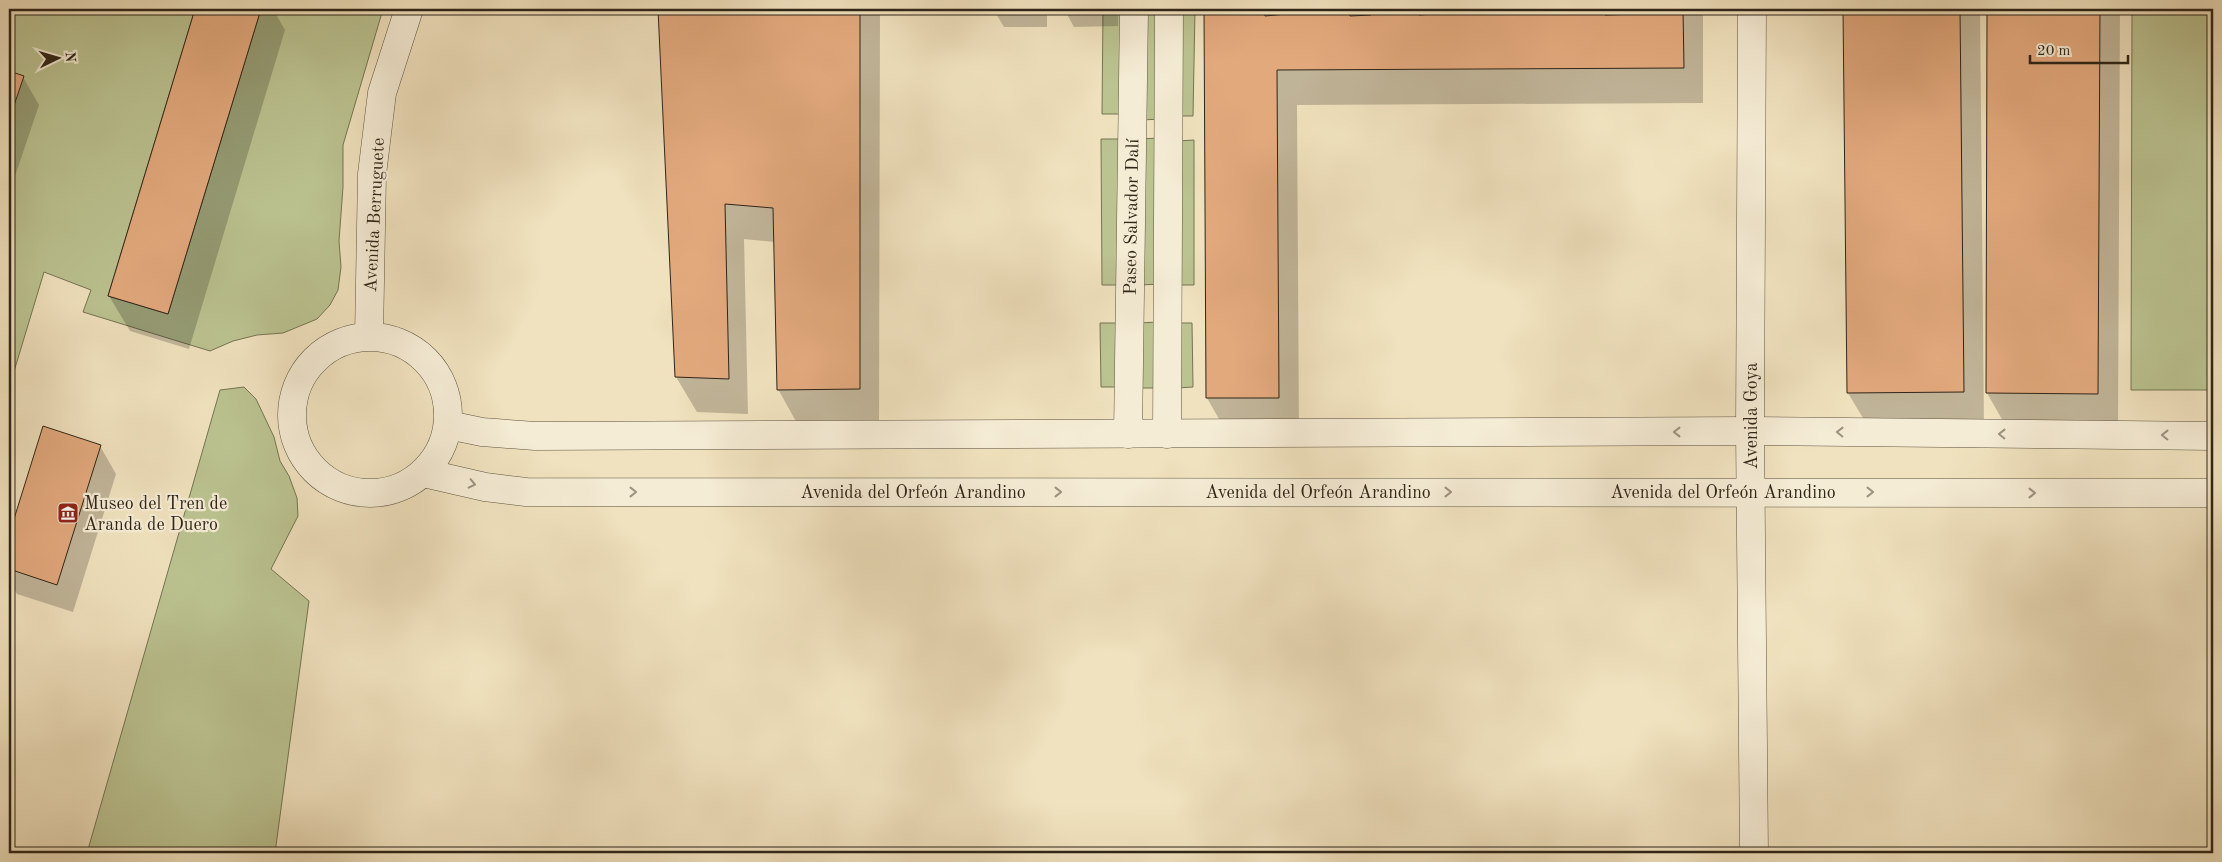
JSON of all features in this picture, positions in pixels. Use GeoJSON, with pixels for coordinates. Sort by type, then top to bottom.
{"type":"FeatureCollection","features":[{"type":"Feature","properties":{"kind":"street","name":"Avenida Berruguete"},"geometry":{"type":"LineString","coordinates":[[369,336],[372,174],[382,92],[409,9]]}},
{"type":"Feature","properties":{"kind":"street","name":"Paseo Salvador Dalí"},"geometry":{"type":"LineString","coordinates":[[1128,434],[1134,9]]}},
{"type":"Feature","properties":{"kind":"street","name":"Paseo Salvador Dalí"},"geometry":{"type":"LineString","coordinates":[[1167,434],[1169,9]]}},
{"type":"Feature","properties":{"kind":"street","name":"Avenida Goya"},"geometry":{"type":"LineString","coordinates":[[1752,9],[1750,431],[1754,853]]}},
{"type":"Feature","properties":{"kind":"street","name":"Paseo Salvador Dalí"},"geometry":{"type":"LineString","coordinates":[[1133,128],[1168,129]]}},
{"type":"Feature","properties":{"kind":"street","name":"Paseo Salvador Dalí"},"geometry":{"type":"LineString","coordinates":[[1130,305],[1168,304]]}},
{"type":"Feature","properties":{"kind":"street"},"geometry":{"type":"LineString","coordinates":[[369,336],[402,343],[429,362],[445,392],[448,425],[440,451],[424,473],[396,490],[362,495],[330,484],[301,455],[290,416],[301,376],[330,346],[369,336]]}},
{"type":"Feature","properties":{"kind":"street"},"geometry":{"type":"LineString","coordinates":[[448,425],[482,432],[535,436],[1750,431],[2213,436]]}},
{"type":"Feature","properties":{"kind":"street","name":"Avenida del Orfeón Arandino"},"geometry":{"type":"LineString","coordinates":[[424,473],[486,488],[526,492],[2213,493]]}},
{"type":"Feature","properties":{"kind":"green space"},"geometry":{"type":"Polygon","coordinates":[[[9,9],[195,9],[108,296],[168,314],[261,9],[383,9],[343,145],[343,187],[339,241],[341,267],[338,290],[330,305],[317,319],[283,333],[257,335],[233,341],[210,351],[83,312],[91,290],[44,272],[9,388],[9,9]]]}},
{"type":"Feature","properties":{"kind":"green space"},"geometry":{"type":"Polygon","coordinates":[[[1103,9],[1122,9],[1122,114],[1102,114],[1103,9]]]}},
{"type":"Feature","properties":{"kind":"green space"},"geometry":{"type":"Polygon","coordinates":[[[1139,9],[1160,9],[1162,119],[1141,120],[1139,9]]]}},
{"type":"Feature","properties":{"kind":"green space"},"geometry":{"type":"Polygon","coordinates":[[[1180,9],[1195,9],[1193,116],[1178,116],[1180,9]]]}},
{"type":"Feature","properties":{"kind":"green space"},"geometry":{"type":"Polygon","coordinates":[[[2132,9],[2213,9],[2213,390],[2131,390],[2132,9]]]}},
{"type":"Feature","properties":{"kind":"green space"},"geometry":{"type":"Polygon","coordinates":[[[1159,138],[1160,284],[1140,285],[1139,139],[1159,138]]]}},
{"type":"Feature","properties":{"kind":"green space"},"geometry":{"type":"Polygon","coordinates":[[[1101,139],[1119,139],[1121,285],[1102,285],[1101,139]]]}},
{"type":"Feature","properties":{"kind":"green space"},"geometry":{"type":"Polygon","coordinates":[[[1194,140],[1194,285],[1178,285],[1178,141],[1194,140]]]}},
{"type":"Feature","properties":{"kind":"green space"},"geometry":{"type":"Polygon","coordinates":[[[1158,322],[1160,388],[1139,388],[1138,323],[1158,322]]]}},
{"type":"Feature","properties":{"kind":"green space"},"geometry":{"type":"Polygon","coordinates":[[[1100,323],[1119,323],[1120,387],[1101,387],[1100,323]]]}},
{"type":"Feature","properties":{"kind":"green space"},"geometry":{"type":"Polygon","coordinates":[[[1177,323],[1192,323],[1193,387],[1177,388],[1177,323]]]}},
{"type":"Feature","properties":{"kind":"green space"},"geometry":{"type":"Polygon","coordinates":[[[244,387],[256,399],[274,437],[280,461],[289,476],[297,498],[298,516],[271,569],[309,601],[275,853],[87,853],[220,390],[244,387]]]}},
{"type":"Feature","properties":{"kind":"building"},"geometry":{"type":"Polygon","coordinates":[[[195,9],[261,9],[168,314],[108,296],[195,9]]]}},
{"type":"Feature","properties":{"kind":"building"},"geometry":{"type":"Polygon","coordinates":[[[658,9],[860,9],[860,389],[777,390],[773,208],[725,204],[729,379],[675,377],[658,9]]]}},
{"type":"Feature","properties":{"kind":"building"},"geometry":{"type":"Polygon","coordinates":[[[1204,9],[1264,9],[1265,16],[1296,13],[1296,9],[1349,9],[1350,16],[1371,15],[1371,9],[1419,9],[1419,15],[1476,11],[1476,9],[1512,9],[1512,13],[1571,14],[1571,9],[1604,9],[1605,15],[1638,14],[1638,9],[1683,9],[1684,68],[1277,70],[1279,398],[1206,398],[1204,9]]]}},
{"type":"Feature","properties":{"kind":"building"},"geometry":{"type":"Polygon","coordinates":[[[1843,9],[1960,9],[1964,392],[1847,393],[1843,9]]]}},
{"type":"Feature","properties":{"kind":"building"},"geometry":{"type":"Polygon","coordinates":[[[1987,9],[2100,9],[2098,394],[1986,393],[1987,9]]]}},
{"type":"Feature","properties":{"kind":"building"},"geometry":{"type":"Polygon","coordinates":[[[9,71],[24,76],[9,120],[9,71]]]}},
{"type":"Feature","properties":{"kind":"building"},"geometry":{"type":"Polygon","coordinates":[[[43,426],[101,445],[57,585],[9,569],[9,535],[43,426]]]}},
{"type":"Feature","properties":{"kind":"place","name":"Museo del Tren de Aranda de Duero"},"geometry":{"type":"Point","coordinates":[68,513]}}]}
